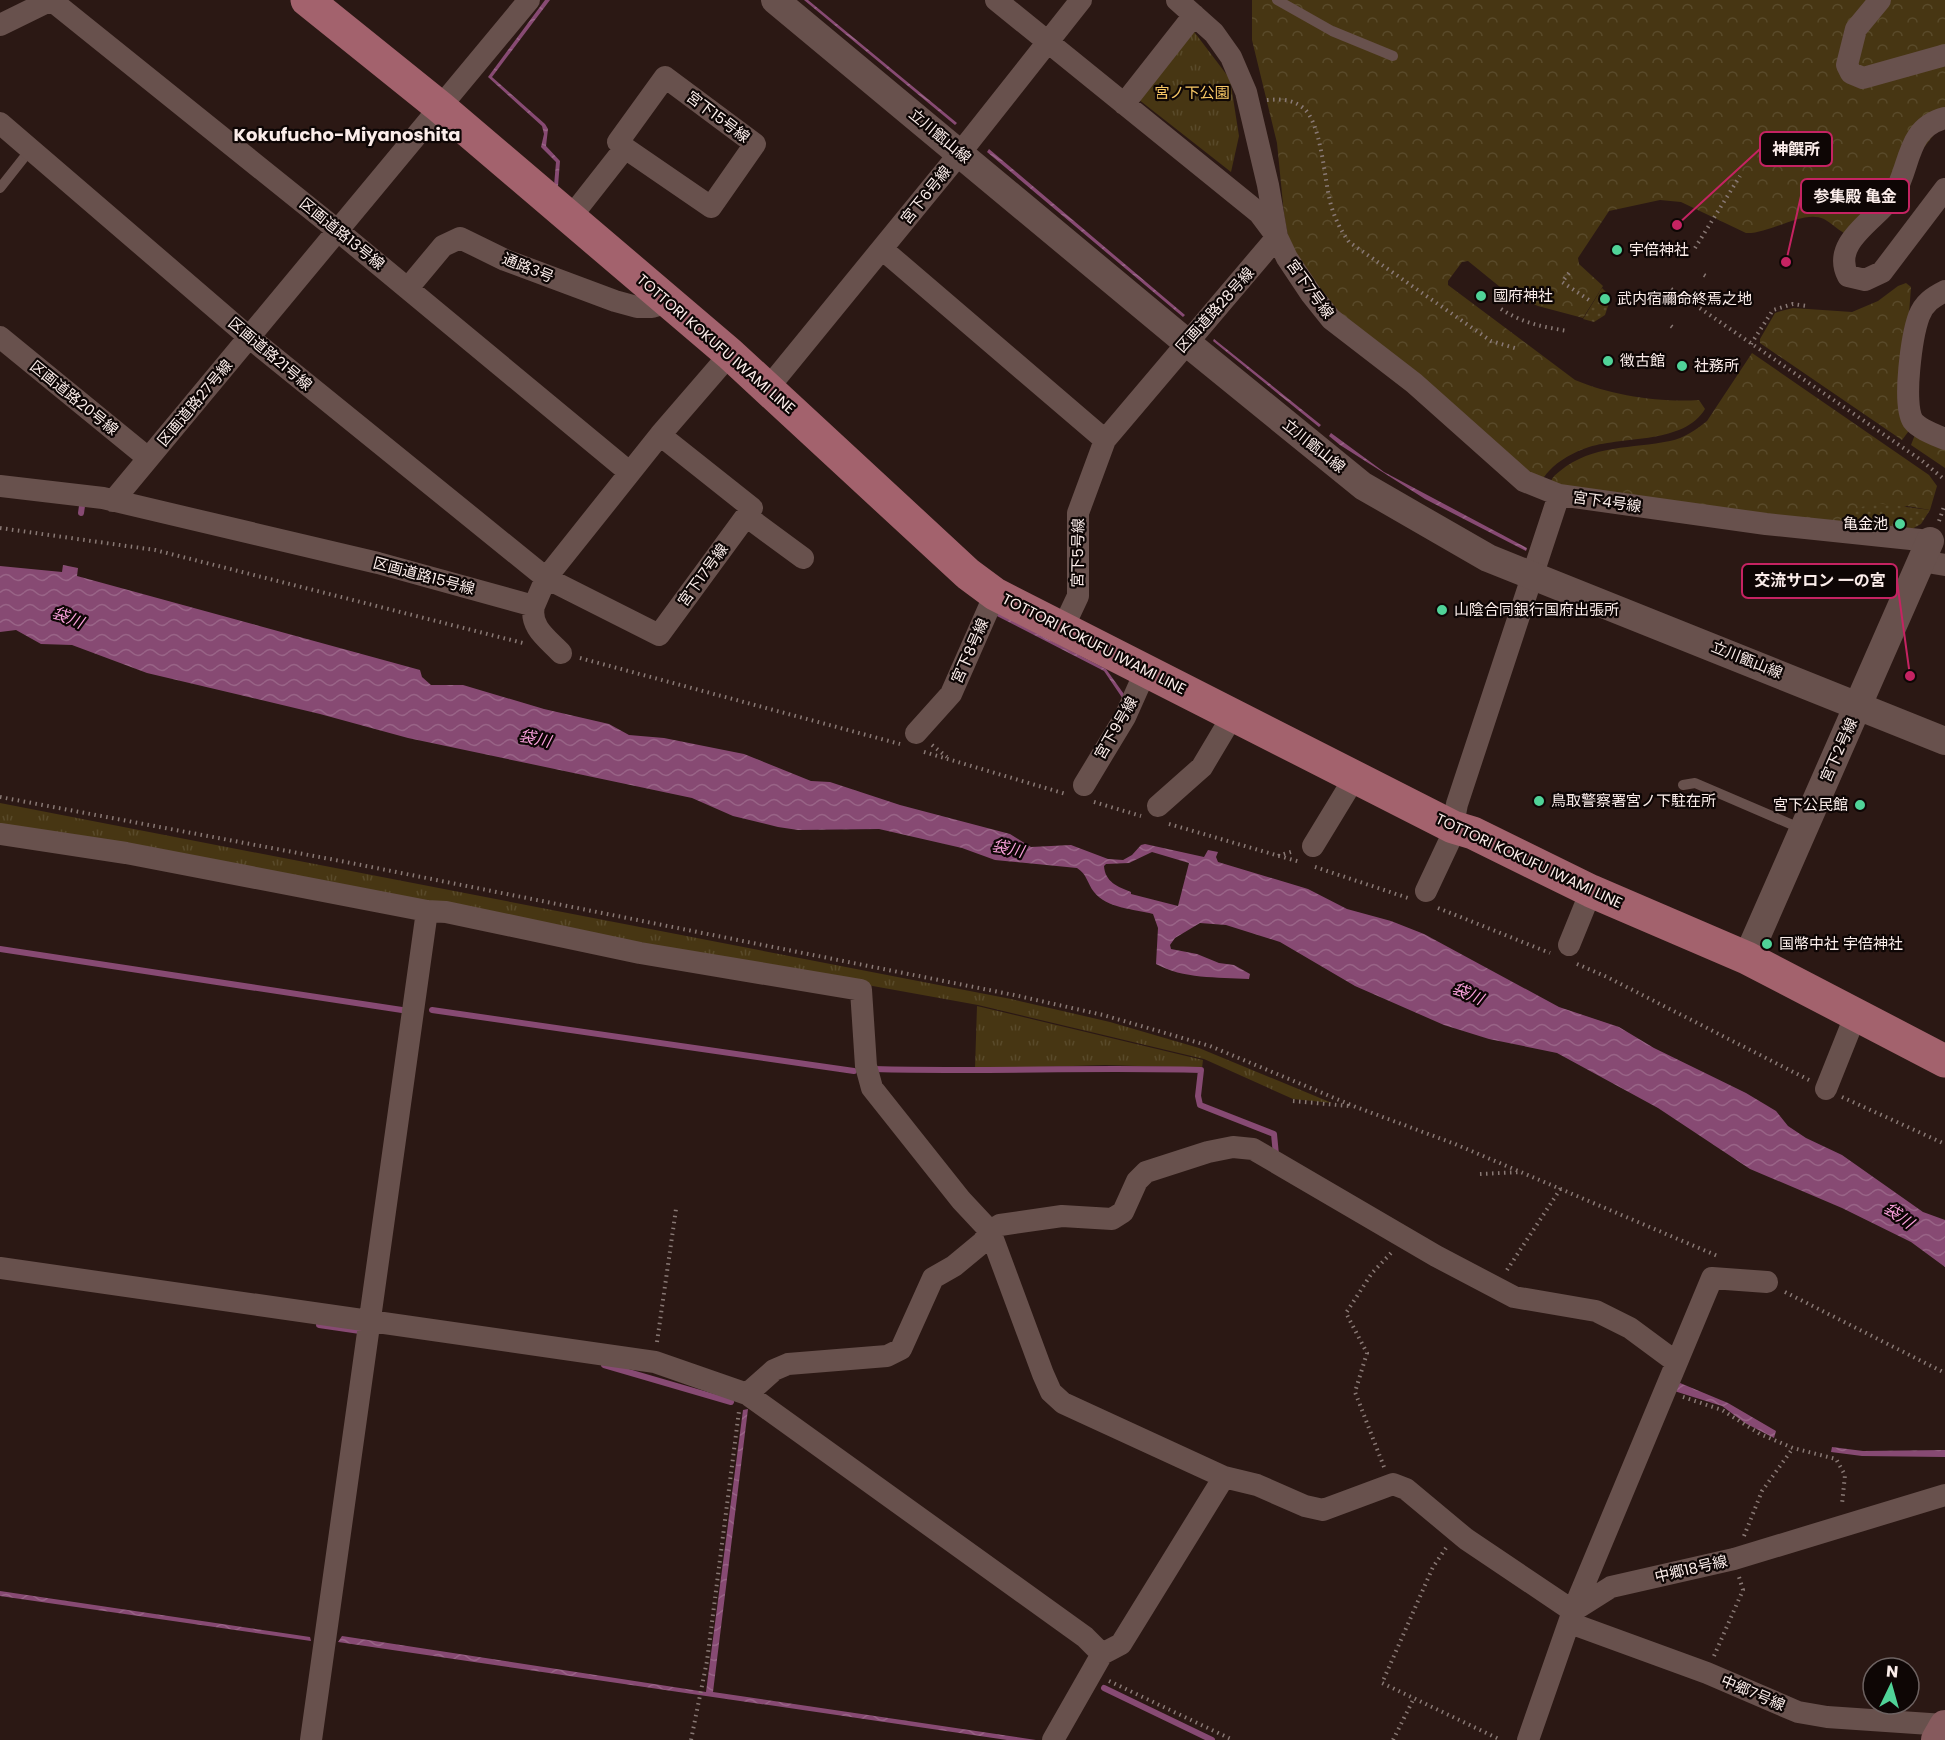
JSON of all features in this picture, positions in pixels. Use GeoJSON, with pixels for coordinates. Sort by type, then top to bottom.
{"type":"FeatureCollection","features":[{"type":"Feature","properties":{"kind":"main road","name":"TOTTORI KOKUFU IWAMI LINE"},"geometry":{"type":"LineString","coordinates":[[307,0],[440,107],[730,354],[968,574],[995,594],[1454,827],[1473,833],[1591,891],[1747,958],[1945,1061]]}},
{"type":"Feature","properties":{"kind":"main road"},"geometry":{"type":"LineString","coordinates":[[1937,1740],[1945,1726]]}},
{"type":"Feature","properties":{"kind":"street"},"geometry":{"type":"LineString","coordinates":[[0,25],[51,0]]}},
{"type":"Feature","properties":{"kind":"street","name":"区画道路13号線"},"geometry":{"type":"LineString","coordinates":[[51,0],[337,230],[629,472]]}},
{"type":"Feature","properties":{"kind":"street","name":"区画道路27号線"},"geometry":{"type":"LineString","coordinates":[[113,501],[528,0]]}},
{"type":"Feature","properties":{"kind":"street","name":"立川甑山線"},"geometry":{"type":"LineString","coordinates":[[775,0],[1363,486],[1488,558],[1858,704],[1945,741]]}},
{"type":"Feature","properties":{"kind":"street"},"geometry":{"type":"LineString","coordinates":[[996,0],[1259,213],[1277,237]]}},
{"type":"Feature","properties":{"kind":"street","name":"宮下6号線"},"geometry":{"type":"LineString","coordinates":[[768,388],[1082,0]]}},
{"type":"Feature","properties":{"kind":"street","name":"宮下7号線"},"geometry":{"type":"LineString","coordinates":[[1177,0],[1214,33],[1231,57],[1249,107],[1268,185],[1277,237],[1293,267],[1331,319],[1414,383],[1524,481],[1559,495]]}},
{"type":"Feature","properties":{"kind":"street"},"geometry":{"type":"LineString","coordinates":[[1880,0],[1856,29],[1847,65],[1851,74],[1863,78],[1945,55]]}},
{"type":"Feature","properties":{"kind":"street"},"geometry":{"type":"LineString","coordinates":[[1124,104],[1194,15]]}},
{"type":"Feature","properties":{"kind":"street","name":"宮下15号線"},"geometry":{"type":"LineString","coordinates":[[665,77],[755,144],[711,207],[625,148],[618,142],[665,77]]}},
{"type":"Feature","properties":{"kind":"street"},"geometry":{"type":"LineString","coordinates":[[1945,118],[1921,130],[1911,147],[1892,198],[1853,238],[1845,253],[1843,266],[1848,276],[1865,280],[1882,272],[1945,189]]}},
{"type":"Feature","properties":{"kind":"street","name":"区画道路21号線"},"geometry":{"type":"LineString","coordinates":[[0,123],[250,338],[546,578]]}},
{"type":"Feature","properties":{"kind":"street","name":"宮下15号線"},"geometry":{"type":"LineString","coordinates":[[570,218],[625,148]]}},
{"type":"Feature","properties":{"kind":"street","name":"区画道路28号線"},"geometry":{"type":"LineString","coordinates":[[1105,440],[1277,237]]}},
{"type":"Feature","properties":{"kind":"street","name":"通路3号"},"geometry":{"type":"LineString","coordinates":[[408,288],[443,246],[460,238],[505,260],[615,301],[652,307],[669,302]]}},
{"type":"Feature","properties":{"kind":"street"},"geometry":{"type":"LineString","coordinates":[[882,249],[1105,440]]}},
{"type":"Feature","properties":{"kind":"street"},"geometry":{"type":"LineString","coordinates":[[1945,291],[1930,299],[1920,315],[1913,339],[1909,390],[1910,415],[1914,423],[1945,440]]}},
{"type":"Feature","properties":{"kind":"street","name":"区画道路20号線"},"geometry":{"type":"LineString","coordinates":[[0,337],[148,458]]}},
{"type":"Feature","properties":{"kind":"street"},"geometry":{"type":"LineString","coordinates":[[561,653],[538,629],[531,616],[546,578],[629,472],[730,354]]}},
{"type":"Feature","properties":{"kind":"street"},"geometry":{"type":"LineString","coordinates":[[660,435],[752,508],[746,516],[803,558]]}},
{"type":"Feature","properties":{"kind":"street","name":"宮下5号線"},"geometry":{"type":"LineString","coordinates":[[1062,630],[1078,596],[1078,513],[1105,440]]}},
{"type":"Feature","properties":{"kind":"street","name":"区画道路15号線"},"geometry":{"type":"LineString","coordinates":[[0,486],[113,501],[378,563],[534,606]]}},
{"type":"Feature","properties":{"kind":"street","name":"宮下4号線"},"geometry":{"type":"LineString","coordinates":[[1422,898],[1454,827],[1457,804],[1559,495],[1934,546]]}},
{"type":"Feature","properties":{"kind":"street","name":"宮下17号線"},"geometry":{"type":"LineString","coordinates":[[546,578],[659,635],[746,516]]}},
{"type":"Feature","properties":{"kind":"street","name":"宮下2号線"},"geometry":{"type":"LineString","coordinates":[[1747,958],[1858,704],[1934,546]]}},
{"type":"Feature","properties":{"kind":"street","name":"宮下8号線"},"geometry":{"type":"LineString","coordinates":[[912,743],[951,694],[995,594]]}},
{"type":"Feature","properties":{"kind":"street","name":"宮下9号線"},"geometry":{"type":"LineString","coordinates":[[1083,794],[1125,717],[1146,670]]}},
{"type":"Feature","properties":{"kind":"street"},"geometry":{"type":"LineString","coordinates":[[1156,816],[1202,767],[1233,714]]}},
{"type":"Feature","properties":{"kind":"street"},"geometry":{"type":"LineString","coordinates":[[1309,858],[1355,777]]}},
{"type":"Feature","properties":{"kind":"street"},"geometry":{"type":"LineString","coordinates":[[0,834],[126,853],[427,911],[446,912],[640,952],[861,990],[866,1066],[872,1088],[961,1200],[990,1230],[1051,1392],[1064,1403],[1224,1477],[1257,1485],[1305,1506],[1323,1510],[1391,1485]]}},
{"type":"Feature","properties":{"kind":"street"},"geometry":{"type":"LineString","coordinates":[[1566,954],[1591,891]]}},
{"type":"Feature","properties":{"kind":"street"},"geometry":{"type":"LineString","coordinates":[[311,1740],[427,911]]}},
{"type":"Feature","properties":{"kind":"street"},"geometry":{"type":"LineString","coordinates":[[1826,1089],[1856,1014]]}},
{"type":"Feature","properties":{"kind":"street"},"geometry":{"type":"LineString","coordinates":[[744,1393],[774,1370],[788,1364],[887,1356],[901,1349],[933,1278],[954,1266],[983,1242],[990,1230],[1000,1225],[1062,1216],[1112,1219],[1123,1212],[1137,1181],[1146,1172],[1208,1152],[1233,1147],[1253,1149],[1514,1297],[1596,1311],[1630,1328],[1676,1362]]}},
{"type":"Feature","properties":{"kind":"street"},"geometry":{"type":"LineString","coordinates":[[0,1268],[655,1362],[744,1393],[1085,1637],[1097,1663]]}},
{"type":"Feature","properties":{"kind":"street"},"geometry":{"type":"LineString","coordinates":[[1528,1740],[1572,1617],[1712,1278],[1767,1282]]}},
{"type":"Feature","properties":{"kind":"street"},"geometry":{"type":"LineString","coordinates":[[1053,1740],[1097,1663],[1121,1644],[1224,1477]]}},
{"type":"Feature","properties":{"kind":"street","name":"中郷7号線"},"geometry":{"type":"LineString","coordinates":[[1391,1485],[1406,1489],[1457,1531],[1572,1617],[1798,1712],[1827,1717],[1945,1726]]}},
{"type":"Feature","properties":{"kind":"street","name":"中郷18号線"},"geometry":{"type":"LineString","coordinates":[[1572,1617],[1611,1587],[1737,1558],[1945,1495]]}},
{"type":"Feature","properties":{"kind":"lane"},"geometry":{"type":"LineString","coordinates":[[1277,0],[1332,31],[1393,56]]}},
{"type":"Feature","properties":{"kind":"lane"},"geometry":{"type":"LineString","coordinates":[[0,188],[30,150]]}},
{"type":"Feature","properties":{"kind":"lane"},"geometry":{"type":"LineString","coordinates":[[1683,786],[1695,783],[1803,830]]}},
{"type":"Feature","properties":{"kind":"path"},"geometry":{"type":"LineString","coordinates":[[1249,107],[1267,100],[1284,98],[1304,107],[1313,121],[1331,205],[1340,230],[1349,242],[1491,341],[1518,349]]}},
{"type":"Feature","properties":{"kind":"path"},"geometry":{"type":"LineString","coordinates":[[1695,248],[1740,176]]}},
{"type":"Feature","properties":{"kind":"path"},"geometry":{"type":"LineString","coordinates":[[1569,273],[1562,282],[1589,300]]}},
{"type":"Feature","properties":{"kind":"path"},"geometry":{"type":"LineString","coordinates":[[1704,275],[1709,278]]}},
{"type":"Feature","properties":{"kind":"path"},"geometry":{"type":"LineString","coordinates":[[1671,289],[1680,295]]}},
{"type":"Feature","properties":{"kind":"path"},"geometry":{"type":"LineString","coordinates":[[1685,298],[1921,460],[1945,480]]}},
{"type":"Feature","properties":{"kind":"path"},"geometry":{"type":"LineString","coordinates":[[1751,344],[1773,310],[1793,304],[1807,306]]}},
{"type":"Feature","properties":{"kind":"path"},"geometry":{"type":"LineString","coordinates":[[1501,309],[1527,323],[1568,331]]}},
{"type":"Feature","properties":{"kind":"path"},"geometry":{"type":"LineString","coordinates":[[1671,326],[1675,329]]}},
{"type":"Feature","properties":{"kind":"path"},"geometry":{"type":"LineString","coordinates":[[1934,546],[1945,504]]}},
{"type":"Feature","properties":{"kind":"path"},"geometry":{"type":"LineString","coordinates":[[0,528],[155,550],[912,743],[1156,816],[1309,858],[1422,898],[1566,954],[1826,1089],[1945,1144]]}},
{"type":"Feature","properties":{"kind":"path"},"geometry":{"type":"LineString","coordinates":[[0,797],[346,862],[1070,1007],[1210,1046],[1356,1107],[1523,1172],[1725,1260]]}},
{"type":"Feature","properties":{"kind":"path"},"geometry":{"type":"LineString","coordinates":[[1293,1101],[1356,1107]]}},
{"type":"Feature","properties":{"kind":"path"},"geometry":{"type":"LineString","coordinates":[[1480,1174],[1523,1172]]}},
{"type":"Feature","properties":{"kind":"path"},"geometry":{"type":"LineString","coordinates":[[1498,1289],[1520,1247],[1561,1188]]}},
{"type":"Feature","properties":{"kind":"path"},"geometry":{"type":"LineString","coordinates":[[655,1362],[676,1209]]}},
{"type":"Feature","properties":{"kind":"path"},"geometry":{"type":"LineString","coordinates":[[1391,1485],[1355,1392],[1367,1353],[1346,1312],[1372,1273],[1406,1237]]}},
{"type":"Feature","properties":{"kind":"path"},"geometry":{"type":"LineString","coordinates":[[1767,1282],[1945,1373]]}},
{"type":"Feature","properties":{"kind":"path"},"geometry":{"type":"LineString","coordinates":[[1664,1391],[1722,1410],[1752,1430],[1793,1448],[1836,1459],[1845,1475],[1840,1526]]}},
{"type":"Feature","properties":{"kind":"path"},"geometry":{"type":"LineString","coordinates":[[691,1740],[706,1661],[744,1393]]}},
{"type":"Feature","properties":{"kind":"path"},"geometry":{"type":"LineString","coordinates":[[1707,1673],[1743,1590],[1737,1558],[1756,1503],[1793,1448]]}},
{"type":"Feature","properties":{"kind":"path"},"geometry":{"type":"LineString","coordinates":[[1457,1531],[1433,1567],[1382,1683],[1413,1700],[1501,1740]]}},
{"type":"Feature","properties":{"kind":"path"},"geometry":{"type":"LineString","coordinates":[[1097,1663],[1233,1740]]}},
{"type":"Feature","properties":{"kind":"path"},"geometry":{"type":"LineString","coordinates":[[1393,1740],[1413,1700]]}},
{"type":"Feature","properties":{"kind":"green space"},"geometry":{"type":"Polygon","coordinates":[[[1252,0],[1945,0],[1945,120],[1891,191],[1844,233],[1824,219],[1807,217],[1766,230],[1746,233],[1681,202],[1660,200],[1609,211],[1578,258],[1579,264],[1603,286],[1583,318],[1538,306],[1505,291],[1468,261],[1462,262],[1448,281],[1448,285],[1575,380],[1604,390],[1636,397],[1699,400],[1705,409],[1695,420],[1669,434],[1603,444],[1578,451],[1557,463],[1539,481],[1359,336],[1292,259],[1284,214],[1277,143],[1252,40],[1252,0]]]}},
{"type":"Feature","properties":{"kind":"green space","name":"宮ノ下公園"},"geometry":{"type":"Polygon","coordinates":[[[1192,29],[1230,79],[1239,136],[1231,172],[1138,99],[1192,29]]]}},
{"type":"Feature","properties":{"kind":"green space"},"geometry":{"type":"Polygon","coordinates":[[[1906,283],[1911,287],[1907,341],[1911,428],[1902,440],[1760,343],[1775,313],[1793,308],[1852,312],[1878,301],[1898,286],[1906,283]]]}},
{"type":"Feature","properties":{"kind":"green space"},"geometry":{"type":"Polygon","coordinates":[[[1602,288],[1611,297],[1605,315],[1594,322],[1583,319],[1602,288]]]}},
{"type":"Feature","properties":{"kind":"green space"},"geometry":{"type":"Polygon","coordinates":[[[1752,353],[1929,475],[1937,486],[1930,510],[1907,506],[1849,525],[1550,485],[1558,472],[1586,456],[1613,449],[1670,441],[1694,430],[1707,421],[1752,353]]]}},
{"type":"Feature","properties":{"kind":"green space"},"geometry":{"type":"Polygon","coordinates":[[[1916,432],[1945,445],[1945,468],[1911,445],[1916,432]]]}},
{"type":"Feature","properties":{"kind":"green space"},"geometry":{"type":"Polygon","coordinates":[[[1875,503],[1930,510],[1921,524],[1910,530],[1849,525],[1855,509],[1875,503]]]}},
{"type":"Feature","properties":{"kind":"green space"},"geometry":{"type":"Polygon","coordinates":[[[0,803],[1011,999],[1110,1022],[1199,1048],[1332,1103],[1293,1099],[1204,1059],[978,1005],[0,828],[0,803]]]}},
{"type":"Feature","properties":{"kind":"green space"},"geometry":{"type":"Polygon","coordinates":[[[977,1006],[1203,1060],[1202,1068],[1105,1065],[975,1069],[977,1006]]]}},
{"type":"Feature","properties":{"kind":"water"},"geometry":{"type":"Polygon","coordinates":[[[545,0],[550,0],[492,77],[545,124],[548,129],[546,146],[560,161],[558,186],[554,186],[556,162],[541,147],[544,134],[542,126],[488,77],[545,0]]]}},
{"type":"Feature","properties":{"kind":"water"},"geometry":{"type":"Polygon","coordinates":[[[804,0],[808,0],[957,123],[955,125],[804,0]]]}},
{"type":"Feature","properties":{"kind":"water"},"geometry":{"type":"Polygon","coordinates":[[[989,149],[1185,315],[1183,317],[987,152],[989,149]]]}},
{"type":"Feature","properties":{"kind":"water"},"geometry":{"type":"Polygon","coordinates":[[[1214,339],[1321,425],[1319,427],[1213,341],[1214,339]]]}},
{"type":"Feature","properties":{"kind":"water"},"geometry":{"type":"Polygon","coordinates":[[[1331,433],[1384,472],[1527,548],[1526,551],[1425,499],[1340,445],[1329,436],[1331,433]]]}},
{"type":"Feature","properties":{"kind":"water","name":"袋川"},"geometry":{"type":"Polygon","coordinates":[[[63,565],[78,568],[77,576],[420,670],[422,677],[431,685],[463,685],[544,709],[609,724],[629,735],[664,738],[744,754],[811,781],[830,782],[900,805],[1010,834],[1031,847],[1071,845],[1108,859],[1123,860],[1145,844],[1204,857],[1208,850],[1218,852],[1216,857],[1218,862],[1308,889],[1347,909],[1391,921],[1424,934],[1559,1007],[1619,1027],[1654,1048],[1746,1093],[1776,1111],[1788,1126],[1806,1138],[1842,1155],[1923,1212],[1945,1220],[1945,1267],[1911,1242],[1842,1208],[1750,1169],[1658,1108],[1557,1053],[1489,1039],[1444,1025],[1355,986],[1280,942],[1226,925],[1200,923],[1175,938],[1170,945],[1171,949],[1234,965],[1250,974],[1249,979],[1189,975],[1166,969],[1156,964],[1158,928],[1153,914],[1113,905],[1099,897],[1077,868],[995,860],[962,848],[879,829],[798,830],[778,827],[733,816],[692,798],[408,738],[320,714],[147,673],[72,645],[41,644],[16,630],[0,632],[0,566],[62,572],[63,565]],[[1152,852],[1129,863],[1104,866],[1110,880],[1131,894],[1178,906],[1189,863],[1152,852]]]}},
{"type":"Feature","properties":{"kind":"water"},"geometry":{"type":"Polygon","coordinates":[[[994,611],[1106,669],[1126,697],[1123,699],[1104,671],[993,614],[994,611]]]}},
{"type":"Feature","properties":{"kind":"water"},"geometry":{"type":"Polygon","coordinates":[[[1680,1383],[1728,1403],[1776,1431],[1774,1438],[1745,1423],[1722,1406],[1671,1390],[1680,1383]]]}},
{"type":"Feature","properties":{"kind":"water"},"geometry":{"type":"Polygon","coordinates":[[[748,1409],[713,1692],[1036,1740],[1007,1740],[338,1642],[342,1636],[706,1692],[743,1410],[748,1409]]]}},
{"type":"Feature","properties":{"kind":"water"},"geometry":{"type":"Polygon","coordinates":[[[1832,1447],[1863,1451],[1945,1450],[1945,1457],[1862,1456],[1831,1452],[1832,1447]]]}},
{"type":"Feature","properties":{"kind":"water"},"geometry":{"type":"Polygon","coordinates":[[[0,1591],[310,1637],[311,1641],[0,1596],[0,1591]]]}},
{"type":"Feature","properties":{"kind":"waterway"},"geometry":{"type":"LineString","coordinates":[[81,513],[82,506]]}},
{"type":"Feature","properties":{"kind":"waterway"},"geometry":{"type":"LineString","coordinates":[[0,949],[402,1010]]}},
{"type":"Feature","properties":{"kind":"waterway"},"geometry":{"type":"LineString","coordinates":[[432,1010],[854,1071]]}},
{"type":"Feature","properties":{"kind":"waterway"},"geometry":{"type":"LineString","coordinates":[[874,1069],[1201,1070],[1198,1096],[1200,1105],[1274,1134],[1276,1155]]}},
{"type":"Feature","properties":{"kind":"waterway"},"geometry":{"type":"LineString","coordinates":[[319,1325],[360,1331]]}},
{"type":"Feature","properties":{"kind":"waterway"},"geometry":{"type":"LineString","coordinates":[[604,1365],[731,1402]]}},
{"type":"Feature","properties":{"kind":"waterway"},"geometry":{"type":"LineString","coordinates":[[1104,1688],[1212,1740]]}},
{"type":"Feature","properties":{"kind":"place","name":"神饌所"},"geometry":{"type":"Point","coordinates":[1677,225]}},
{"type":"Feature","properties":{"kind":"place","name":"宇倍神社"},"geometry":{"type":"Point","coordinates":[1617,250]}},
{"type":"Feature","properties":{"kind":"place","name":"参集殿 亀金"},"geometry":{"type":"Point","coordinates":[1786,262]}},
{"type":"Feature","properties":{"kind":"place","name":"國府神社"},"geometry":{"type":"Point","coordinates":[1481,296]}},
{"type":"Feature","properties":{"kind":"place","name":"武内宿禰命終焉之地"},"geometry":{"type":"Point","coordinates":[1605,299]}},
{"type":"Feature","properties":{"kind":"place","name":"徴古館"},"geometry":{"type":"Point","coordinates":[1608,361]}},
{"type":"Feature","properties":{"kind":"place","name":"社務所"},"geometry":{"type":"Point","coordinates":[1682,366]}},
{"type":"Feature","properties":{"kind":"place","name":"亀金池"},"geometry":{"type":"Point","coordinates":[1900,524]}},
{"type":"Feature","properties":{"kind":"place","name":"山陰合同銀行国府出張所"},"geometry":{"type":"Point","coordinates":[1442,610]}},
{"type":"Feature","properties":{"kind":"place","name":"交流サロン 一の宮"},"geometry":{"type":"Point","coordinates":[1910,676]}},
{"type":"Feature","properties":{"kind":"place","name":"鳥取警察署宮ノ下駐在所"},"geometry":{"type":"Point","coordinates":[1539,801]}},
{"type":"Feature","properties":{"kind":"place","name":"宮下公民館"},"geometry":{"type":"Point","coordinates":[1860,805]}},
{"type":"Feature","properties":{"kind":"place","name":"国幣中社 宇倍神社"},"geometry":{"type":"Point","coordinates":[1767,944]}},
{"type":"Feature","properties":{"kind":"district","name":"Kokufucho-Miyanoshita"},"geometry":{"type":"Point","coordinates":[347,135]}}]}
